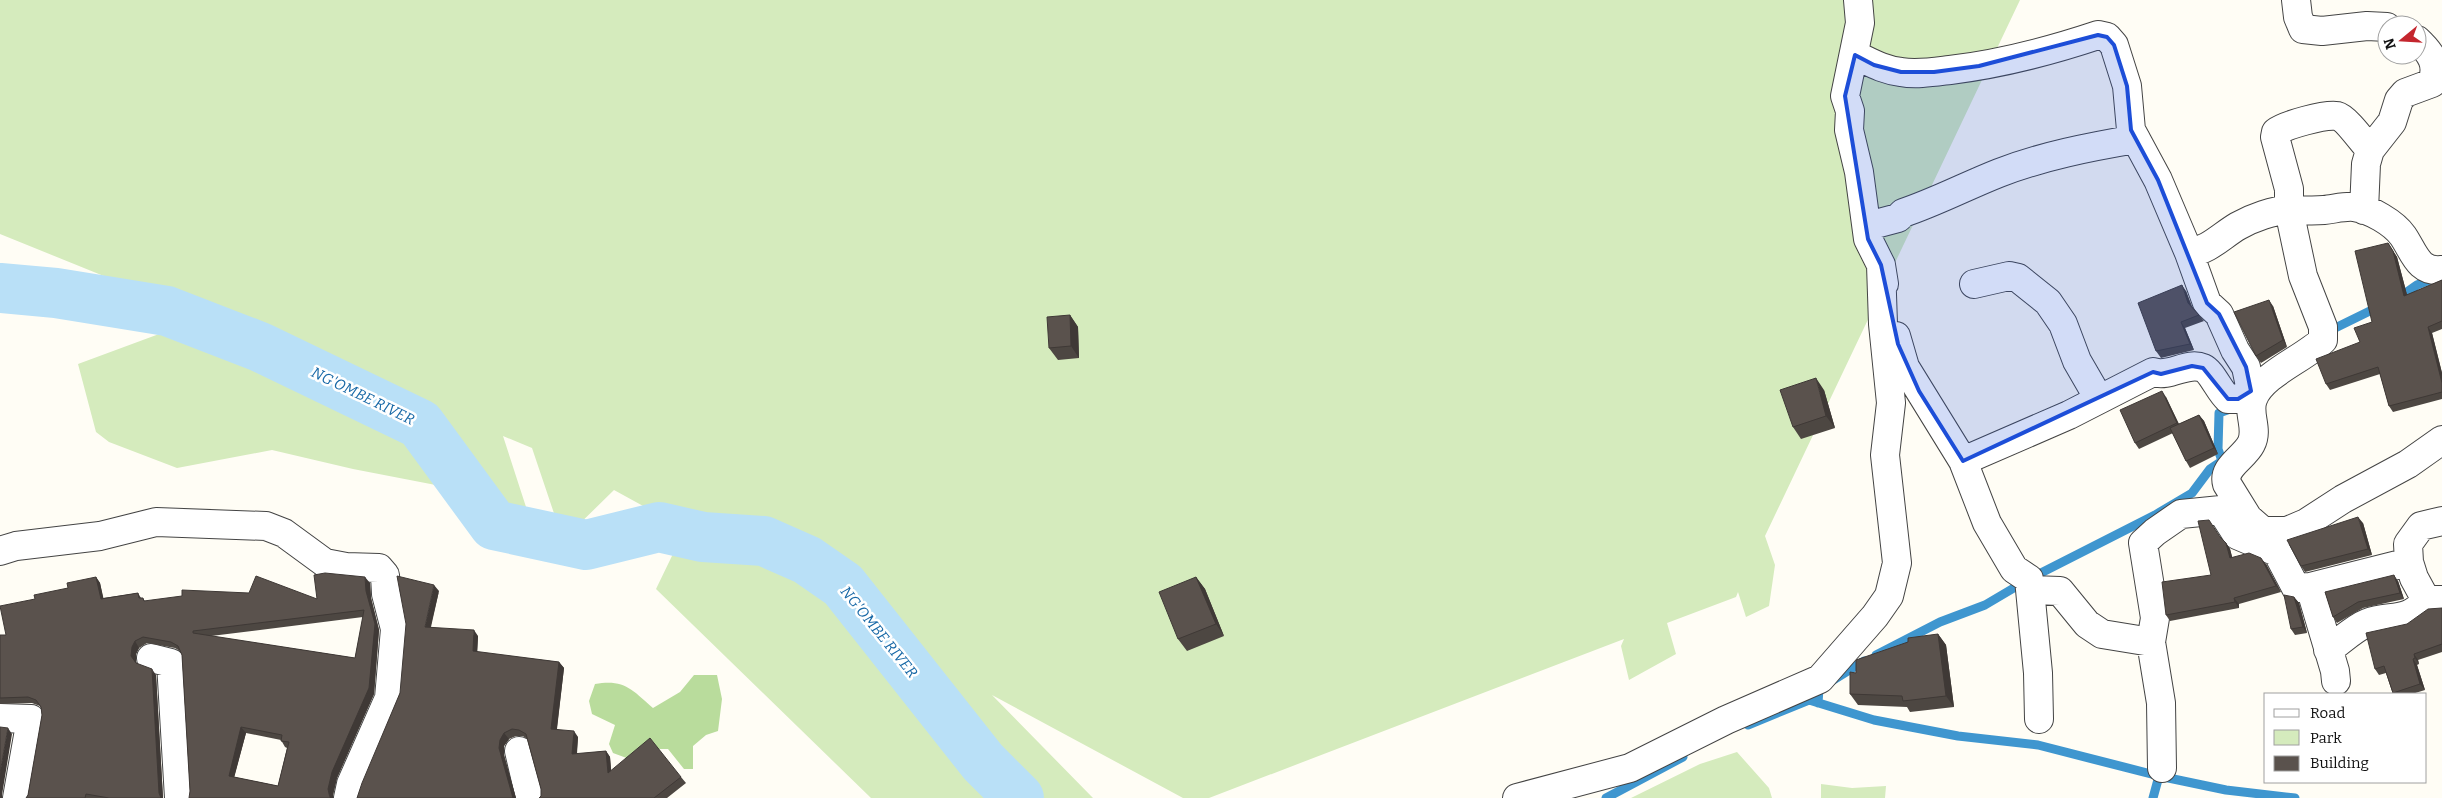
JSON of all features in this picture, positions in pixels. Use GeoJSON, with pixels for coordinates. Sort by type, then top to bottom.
{"type":"FeatureCollection","features":[{"type":"Feature","properties":{"kind":"street"},"geometry":{"type":"LineString","coordinates":[[1858,0],[1860,23],[1845,96],[1850,111],[1849,130],[1859,172],[1868,226],[1868,240],[1882,266],[1886,294],[1905,367],[1963,462],[1987,523],[2014,569],[2028,579],[2031,590],[2039,719]]}},
{"type":"Feature","properties":{"kind":"street"},"geometry":{"type":"LineString","coordinates":[[2296,0],[2300,24],[2303,29],[2322,31],[2377,26]]}},
{"type":"Feature","properties":{"kind":"street"},"geometry":{"type":"LineString","coordinates":[[1855,54],[1874,65],[1902,72],[1934,72],[1979,66],[2045,52],[2098,35],[2107,37],[2114,45],[2127,86],[2131,130],[2158,180],[2189,253],[2207,303],[2218,314],[2235,350],[2246,367],[2250,391],[2238,399],[2228,399],[2219,390],[2212,376],[2203,368],[2192,366],[2161,374],[2154,372],[2069,415],[1963,462]]}},
{"type":"Feature","properties":{"kind":"street"},"geometry":{"type":"LineString","coordinates":[[2364,210],[2366,164],[2370,150],[2392,122],[2399,100],[2405,93],[2437,83],[2431,53],[2427,49]]}},
{"type":"Feature","properties":{"kind":"street"},"geometry":{"type":"LineString","coordinates":[[2370,150],[2345,121],[2337,116],[2315,118],[2278,130],[2275,137],[2289,189],[2289,210],[2303,276],[2324,326],[2323,340],[2290,366],[2268,378],[2252,400],[2251,409],[2255,427],[2251,444],[2236,460],[2225,479],[2248,518],[2263,531],[2288,531],[2306,523],[2343,499],[2408,464],[2442,440]]}},
{"type":"Feature","properties":{"kind":"street"},"geometry":{"type":"LineString","coordinates":[[1868,226],[1898,218],[1903,213],[1999,173],[2035,161],[2070,151],[2136,139]]}},
{"type":"Feature","properties":{"kind":"street"},"geometry":{"type":"LineString","coordinates":[[2189,253],[2201,251],[2253,219],[2289,210],[2324,210],[2353,207],[2384,220],[2403,234],[2416,261],[2432,271],[2442,270]]}},
{"type":"Feature","properties":{"kind":"street"},"geometry":{"type":"LineString","coordinates":[[1517,798],[1630,768],[1726,720],[1820,679],[1890,596],[1897,563],[1886,455],[1891,403],[1883,324],[1882,266]]}},
{"type":"Feature","properties":{"kind":"street"},"geometry":{"type":"LineString","coordinates":[[1974,284],[2009,276],[2018,278],[2048,302],[2063,324],[2077,360],[2099,399]]}},
{"type":"Feature","properties":{"kind":"street"},"geometry":{"type":"LineString","coordinates":[[2162,768],[2162,703],[2151,642],[2155,618],[2143,543],[2154,532],[2181,514],[2220,510],[2237,535],[2277,552],[2296,588],[2310,587],[2409,562]]}},
{"type":"Feature","properties":{"kind":"street"},"geometry":{"type":"LineString","coordinates":[[2328,650],[2366,623],[2399,619],[2417,611],[2434,600],[2414,578],[2409,562],[2408,544],[2420,526],[2442,521]]}},
{"type":"Feature","properties":{"kind":"street"},"geometry":{"type":"LineString","coordinates":[[0,551],[16,546],[100,536],[156,522],[266,526],[284,533],[325,563],[346,567],[379,568],[385,575],[386,594],[395,629],[389,698],[351,784],[348,798]]}},
{"type":"Feature","properties":{"kind":"street"},"geometry":{"type":"LineString","coordinates":[[2310,587],[2335,671],[2336,681]]}},
{"type":"Feature","properties":{"kind":"street"},"geometry":{"type":"LineString","coordinates":[[2031,590],[2060,591],[2087,624],[2102,634],[2151,642]]}},
{"type":"Feature","properties":{"kind":"street"},"geometry":{"type":"LineString","coordinates":[[151,658],[171,663],[179,798]]}},
{"type":"Feature","properties":{"kind":"street"},"geometry":{"type":"LineString","coordinates":[[0,718],[31,719],[17,798]]}},
{"type":"Feature","properties":{"kind":"street"},"geometry":{"type":"LineString","coordinates":[[519,751],[530,798]]}},
{"type":"Feature","properties":{"kind":"highlighted area"},"geometry":{"type":"Polygon","coordinates":[[[2098,35],[2107,37],[2114,45],[2127,86],[2131,130],[2158,180],[2207,303],[2219,314],[2246,367],[2251,391],[2238,399],[2228,399],[2203,368],[2192,366],[2161,374],[2153,372],[1963,461],[1919,391],[1898,344],[1881,265],[1868,239],[1845,96],[1855,55],[1874,65],[1901,72],[1934,72],[1979,66],[2098,35]]]}},
{"type":"Feature","properties":{"kind":"green space"},"geometry":{"type":"Polygon","coordinates":[[[0,0],[2020,0],[1765,536],[1775,565],[1769,606],[1746,617],[1738,592],[1736,597],[1667,623],[1676,654],[1629,680],[1621,646],[1624,639],[1209,798],[1183,798],[992,695],[1093,798],[871,798],[656,589],[685,529],[614,490],[563,540],[532,448],[503,436],[539,547],[446,487],[353,469],[272,450],[177,468],[109,442],[96,432],[78,364],[205,317],[0,234],[0,0]]]}},
{"type":"Feature","properties":{"kind":"green space"},"geometry":{"type":"Polygon","coordinates":[[[694,675],[717,675],[722,699],[718,731],[706,735],[693,746],[693,769],[684,769],[668,749],[658,749],[632,760],[613,753],[609,744],[615,725],[592,714],[589,701],[595,684],[614,683],[627,687],[653,708],[680,692],[694,675]]]}},
{"type":"Feature","properties":{"kind":"green space"},"geometry":{"type":"Polygon","coordinates":[[[1737,752],[1769,788],[1772,798],[1631,798],[1700,764],[1737,752]]]}},
{"type":"Feature","properties":{"kind":"green space"},"geometry":{"type":"Polygon","coordinates":[[[1821,784],[1852,788],[1886,786],[1885,798],[1821,798],[1821,784]]]}},
{"type":"Feature","properties":{"kind":"building"},"geometry":{"type":"Polygon","coordinates":[[[2388,243],[2393,251],[2404,296],[2442,280],[2442,321],[2428,327],[2442,383],[2442,392],[2389,406],[2378,367],[2326,384],[2316,359],[2360,342],[2354,328],[2372,322],[2355,251],[2388,243]]]}},
{"type":"Feature","properties":{"kind":"building"},"geometry":{"type":"Polygon","coordinates":[[[2182,285],[2188,303],[2199,315],[2181,322],[2190,344],[2156,351],[2138,303],[2182,285]]]}},
{"type":"Feature","properties":{"kind":"building"},"geometry":{"type":"Polygon","coordinates":[[[2269,300],[2283,340],[2256,356],[2234,312],[2269,300]]]}},
{"type":"Feature","properties":{"kind":"building"},"geometry":{"type":"Polygon","coordinates":[[[1070,315],[1071,346],[1049,348],[1047,317],[1070,315]]]}},
{"type":"Feature","properties":{"kind":"building"},"geometry":{"type":"Polygon","coordinates":[[[1816,378],[1826,416],[1793,427],[1780,390],[1816,378]]]}},
{"type":"Feature","properties":{"kind":"building"},"geometry":{"type":"Polygon","coordinates":[[[2162,391],[2177,423],[2135,443],[2120,410],[2162,391]]]}},
{"type":"Feature","properties":{"kind":"building"},"geometry":{"type":"Polygon","coordinates":[[[2199,415],[2214,448],[2186,461],[2170,428],[2199,415]]]}},
{"type":"Feature","properties":{"kind":"building"},"geometry":{"type":"Polygon","coordinates":[[[2358,517],[2368,549],[2301,566],[2287,540],[2358,517]]]}},
{"type":"Feature","properties":{"kind":"building"},"geometry":{"type":"Polygon","coordinates":[[[2209,520],[2226,543],[2230,558],[2249,553],[2261,558],[2276,586],[2234,598],[2235,602],[2166,615],[2162,582],[2211,575],[2198,521],[2209,520]]]}},
{"type":"Feature","properties":{"kind":"building"},"geometry":{"type":"Polygon","coordinates":[[[325,573],[365,577],[366,591],[375,624],[369,688],[332,772],[328,789],[330,798],[189,798],[182,655],[178,646],[171,642],[143,637],[135,641],[131,656],[136,663],[152,669],[159,793],[161,798],[109,798],[86,794],[85,798],[26,798],[42,715],[41,707],[36,700],[28,697],[0,698],[0,635],[6,635],[0,606],[35,599],[34,595],[68,588],[67,583],[96,577],[101,599],[138,593],[139,598],[143,598],[144,601],[182,596],[182,590],[249,593],[256,576],[317,599],[314,575],[325,573]],[[364,610],[193,631],[193,633],[355,658],[364,610]],[[241,727],[229,776],[278,786],[289,742],[281,741],[282,735],[241,727]]]}},
{"type":"Feature","properties":{"kind":"building"},"geometry":{"type":"Polygon","coordinates":[[[2394,575],[2400,593],[2358,602],[2333,617],[2325,592],[2394,575]]]}},
{"type":"Feature","properties":{"kind":"building"},"geometry":{"type":"Polygon","coordinates":[[[397,576],[434,585],[425,627],[474,630],[473,651],[559,662],[551,729],[574,731],[572,754],[606,751],[608,773],[650,738],[681,777],[654,798],[539,798],[541,796],[541,789],[526,734],[512,729],[504,733],[500,740],[499,748],[513,798],[357,798],[400,693],[406,624],[397,576]]]}},
{"type":"Feature","properties":{"kind":"building"},"geometry":{"type":"Polygon","coordinates":[[[1196,577],[1216,624],[1178,639],[1159,592],[1196,577]]]}},
{"type":"Feature","properties":{"kind":"building"},"geometry":{"type":"Polygon","coordinates":[[[2284,595],[2294,597],[2303,627],[2291,629],[2284,595]]]}},
{"type":"Feature","properties":{"kind":"building"},"geometry":{"type":"Polygon","coordinates":[[[2442,608],[2442,644],[2414,654],[2415,658],[2413,659],[2420,684],[2393,693],[2384,666],[2375,669],[2366,633],[2407,624],[2428,609],[2442,608]]]}},
{"type":"Feature","properties":{"kind":"building"},"geometry":{"type":"Polygon","coordinates":[[[1938,634],[1946,696],[1903,701],[1902,696],[1850,694],[1850,672],[1856,673],[1856,660],[1908,642],[1908,638],[1938,634]]]}},
{"type":"Feature","properties":{"kind":"building"},"geometry":{"type":"Polygon","coordinates":[[[0,727],[8,728],[0,773],[0,727]]]}},
{"type":"Feature","properties":{"kind":"waterway"},"geometry":{"type":"LineString","coordinates":[[2397,299],[2417,285],[2435,278]]}},
{"type":"Feature","properties":{"kind":"waterway","name":"NG'OMBE RIVER"},"geometry":{"type":"LineString","coordinates":[[0,288],[56,293],[167,311],[260,347],[420,424],[494,525],[586,545],[659,527],[703,537],[764,541],[807,560],[843,585],[983,762],[1019,798]]}},
{"type":"Feature","properties":{"kind":"waterway"},"geometry":{"type":"LineString","coordinates":[[2327,332],[2380,306]]}},
{"type":"Feature","properties":{"kind":"waterway"},"geometry":{"type":"LineString","coordinates":[[1876,655],[1940,622],[1985,605],[2029,579],[2155,515],[2192,493],[2210,469],[2222,461],[2218,449],[2219,413],[2233,408]]}},
{"type":"Feature","properties":{"kind":"waterway"},"geometry":{"type":"LineString","coordinates":[[1818,703],[1819,689],[1864,661]]}},
{"type":"Feature","properties":{"kind":"waterway"},"geometry":{"type":"LineString","coordinates":[[1748,725],[1809,700],[1874,720],[1958,736],[2038,745],[2159,776],[2226,790],[2295,798]]}},
{"type":"Feature","properties":{"kind":"waterway"},"geometry":{"type":"LineString","coordinates":[[1606,798],[1683,757]]}},
{"type":"Feature","properties":{"kind":"waterway"},"geometry":{"type":"LineString","coordinates":[[2153,798],[2159,776]]}}]}
